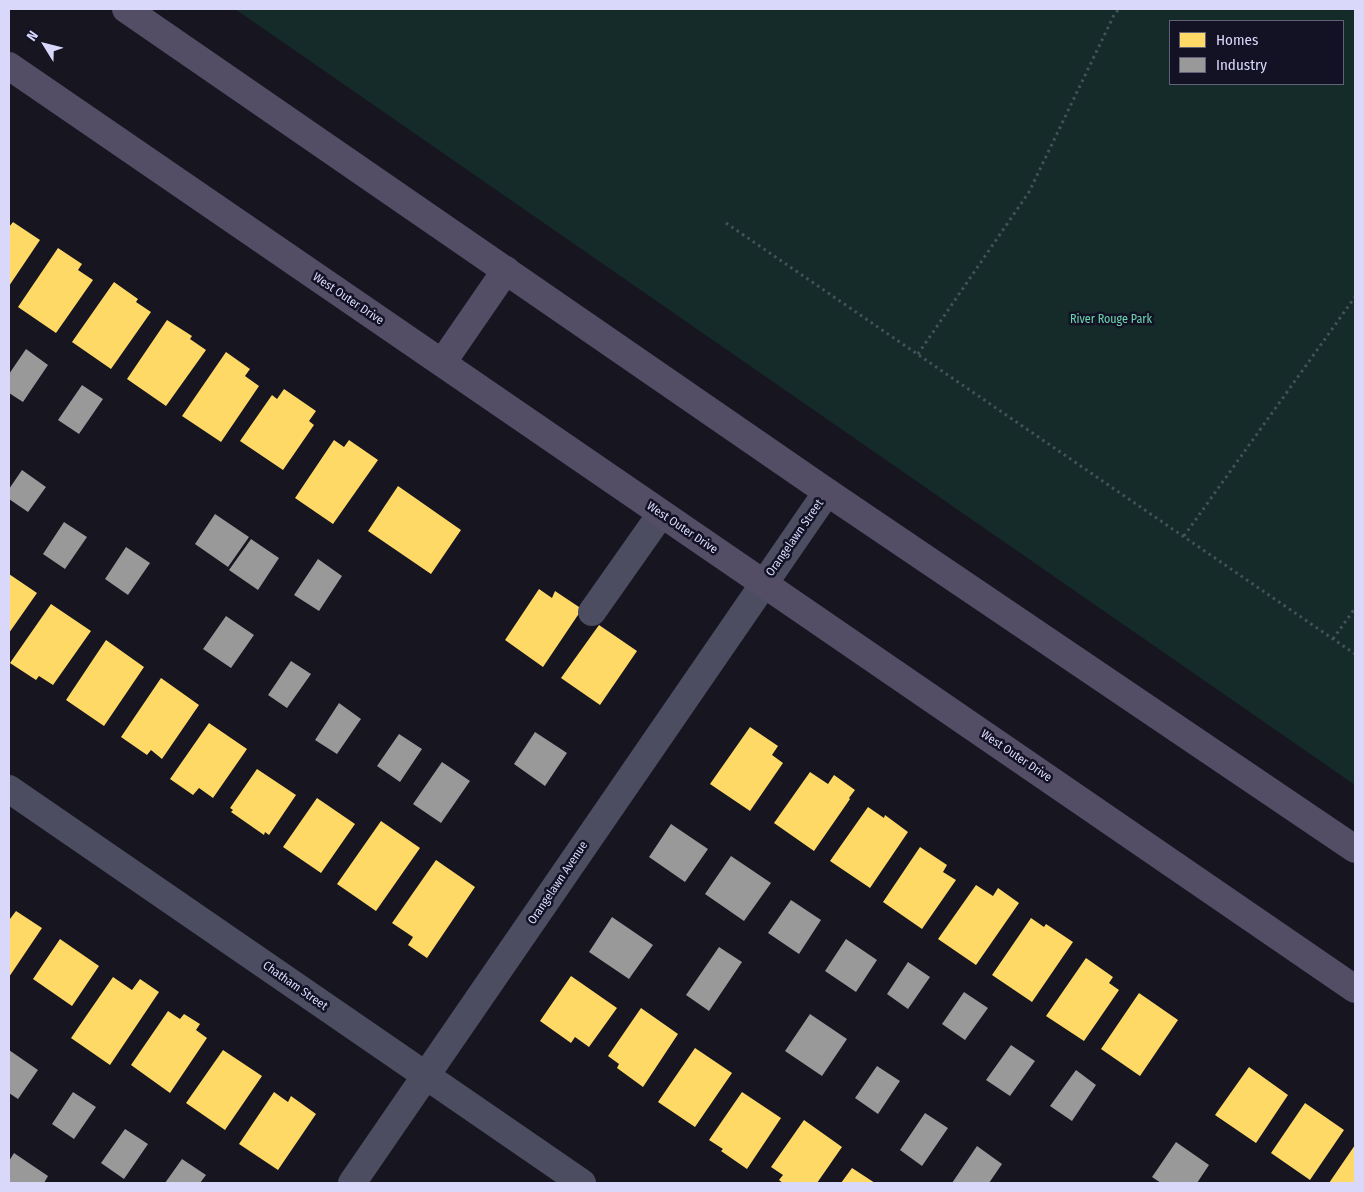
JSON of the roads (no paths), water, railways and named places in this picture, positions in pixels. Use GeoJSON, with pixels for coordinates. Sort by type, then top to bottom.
{"type":"FeatureCollection","features":[{"type":"Feature","properties":{"kind":"main road"},"geometry":{"type":"LineString","coordinates":[[126,9],[827,492],[1355,850]]}},
{"type":"Feature","properties":{"kind":"main road","name":"West Outer Drive"},"geometry":{"type":"LineString","coordinates":[[9,66],[1355,989]]}},
{"type":"Feature","properties":{"kind":"main road"},"geometry":{"type":"LineString","coordinates":[[442,363],[506,270]]}},
{"type":"Feature","properties":{"kind":"street","name":"Orangelawn Street"},"geometry":{"type":"LineString","coordinates":[[763,584],[827,492]]}},
{"type":"Feature","properties":{"kind":"street"},"geometry":{"type":"LineString","coordinates":[[592,612],[661,514]]}},
{"type":"Feature","properties":{"kind":"street","name":"Orangelawn Avenue"},"geometry":{"type":"LineString","coordinates":[[352,1183],[763,584]]}},
{"type":"Feature","properties":{"kind":"street","name":"Chatham Street"},"geometry":{"type":"LineString","coordinates":[[9,789],[582,1183]]}},
{"type":"Feature","properties":{"kind":"park label","name":"River Rouge Park"},"geometry":{"type":"Point","coordinates":[1111,320]}}]}
